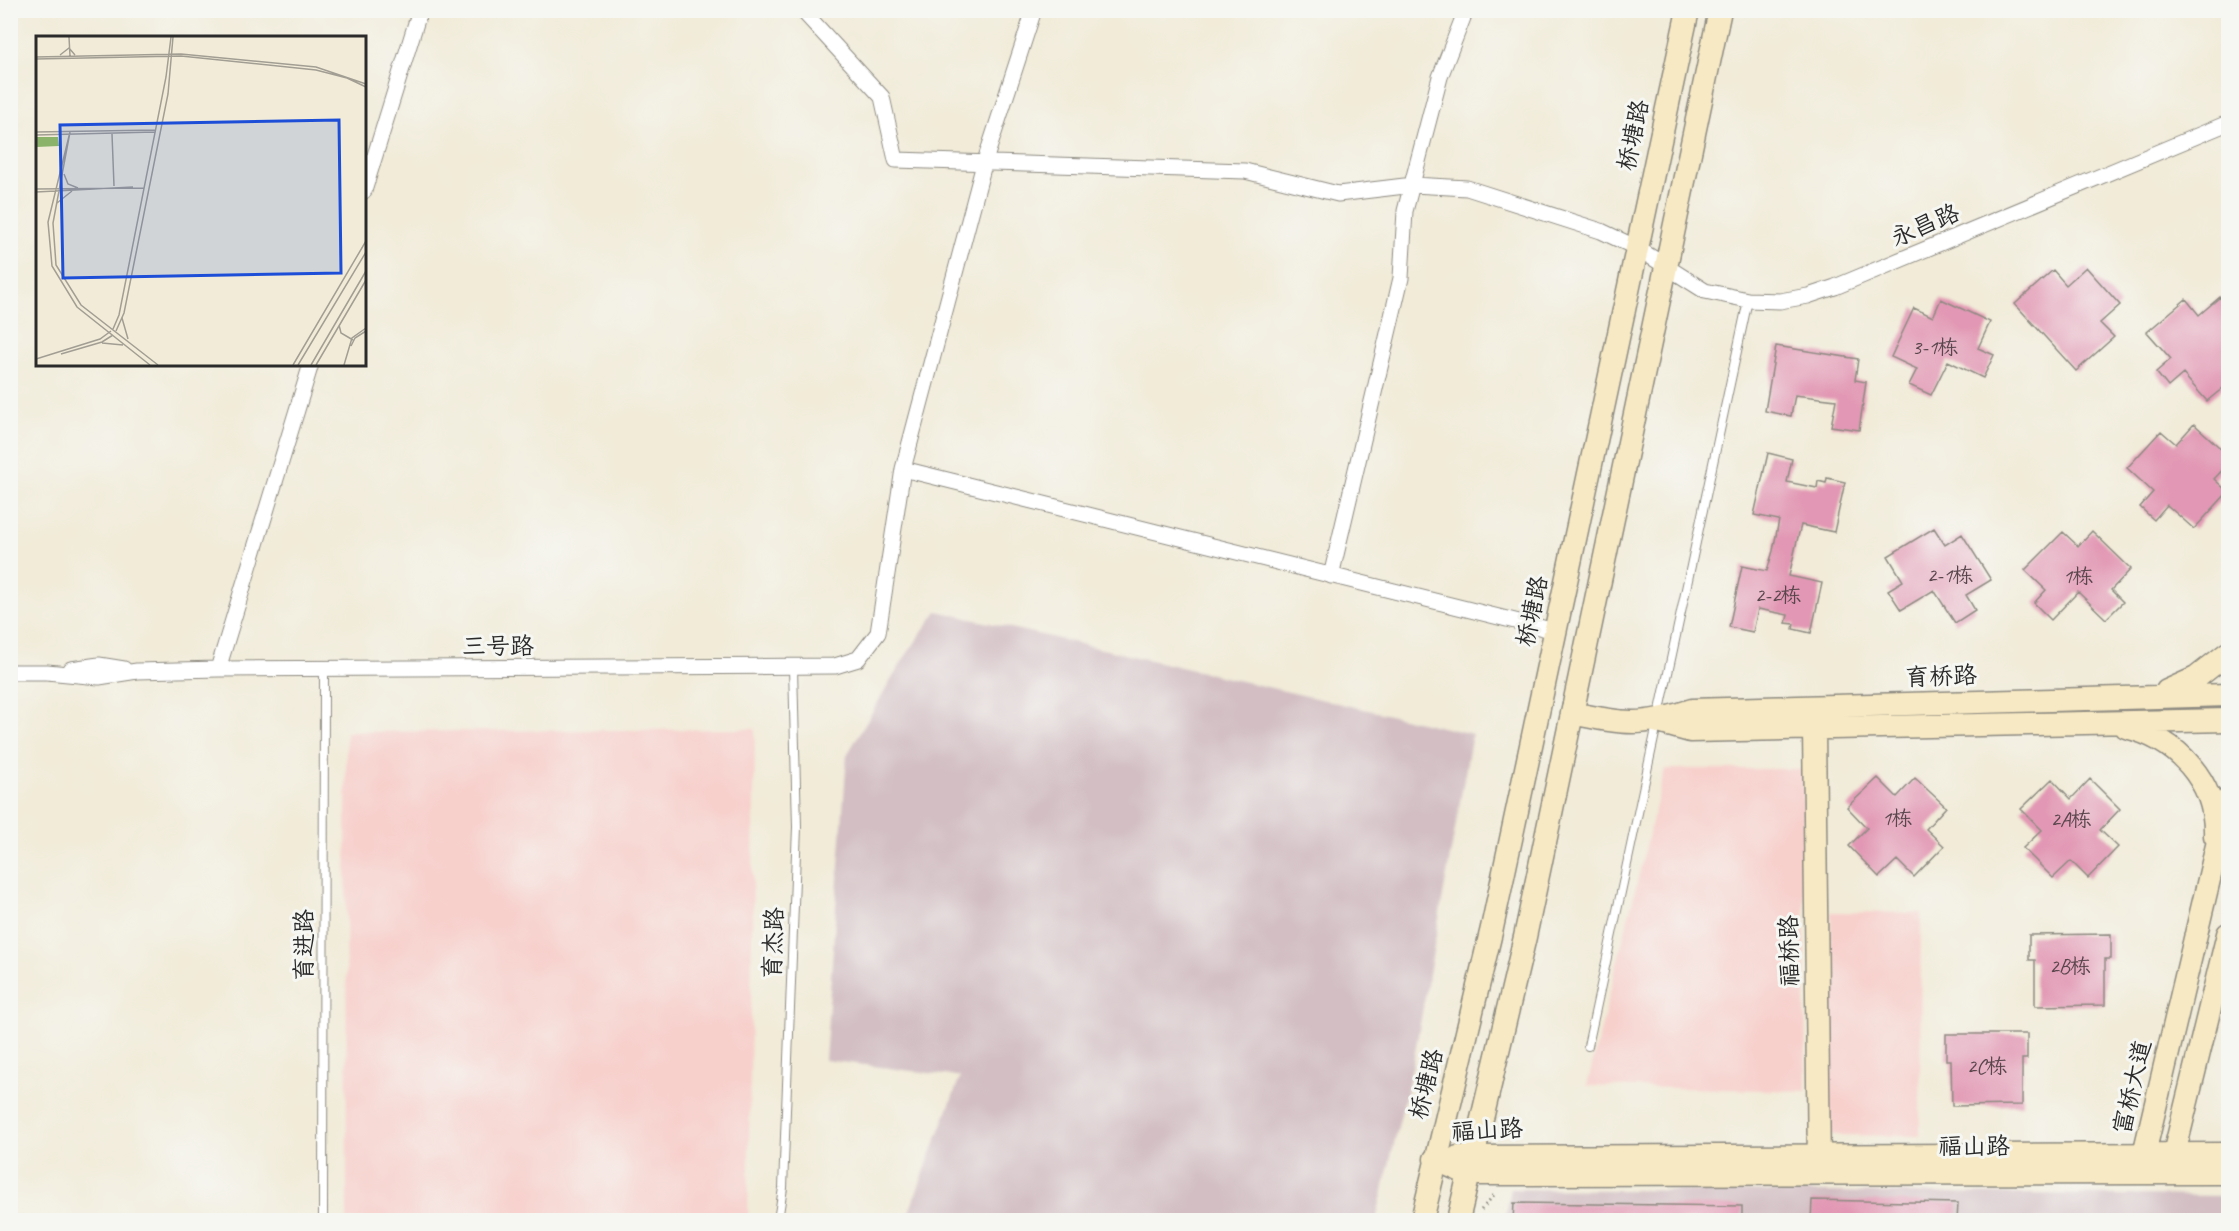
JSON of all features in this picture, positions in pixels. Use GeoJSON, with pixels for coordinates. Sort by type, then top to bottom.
{"type":"FeatureCollection","features":[{"type":"Feature","properties":{"kind":"street"},"geometry":{"type":"LineString","coordinates":[[366,185],[420,10]]}},
{"type":"Feature","properties":{"kind":"street","name":"永昌路"},"geometry":{"type":"LineString","coordinates":[[802,10],[882,97],[896,160],[984,165],[1245,171],[1338,194],[1413,185],[1467,188],[1601,231],[1637,248],[1705,291],[1748,300],[1780,301],[1808,296],[1835,287],[2229,123]]}},
{"type":"Feature","properties":{"kind":"street"},"geometry":{"type":"LineString","coordinates":[[1034,10],[984,165],[903,469],[1555,631]]}},
{"type":"Feature","properties":{"kind":"street"},"geometry":{"type":"LineString","coordinates":[[1331,576],[1401,278],[1405,211],[1440,77],[1466,10]]}},
{"type":"Feature","properties":{"kind":"street","name":"桥塘路"},"geometry":{"type":"LineString","coordinates":[[1422,1221],[1492,928],[1688,10]]}},
{"type":"Feature","properties":{"kind":"street"},"geometry":{"type":"LineString","coordinates":[[1458,1221],[1525,936],[1720,10]]}},
{"type":"Feature","properties":{"kind":"street"},"geometry":{"type":"LineString","coordinates":[[218,669],[310,366]]}},
{"type":"Feature","properties":{"kind":"street","name":"三号路"},"geometry":{"type":"LineString","coordinates":[[10,672],[47,672],[99,677],[137,671],[218,669],[835,666],[858,659],[878,633],[903,469]]}},
{"type":"Feature","properties":{"kind":"street"},"geometry":{"type":"LineString","coordinates":[[2150,696],[2196,678],[2229,653]]}},
{"type":"Feature","properties":{"kind":"street","name":"育桥路"},"geometry":{"type":"LineString","coordinates":[[1572,713],[1631,724],[1658,722],[1692,710],[2229,695]]}},
{"type":"Feature","properties":{"kind":"street","name":"育桥路"},"geometry":{"type":"LineString","coordinates":[[1658,722],[1690,731],[2229,720]]}},
{"type":"Feature","properties":{"kind":"street"},"geometry":{"type":"LineString","coordinates":[[2104,723],[2139,730],[2164,741],[2183,756],[2197,773],[2209,799],[2215,827],[2214,860]]}},
{"type":"Feature","properties":{"kind":"street","name":"福桥路"},"geometry":{"type":"LineString","coordinates":[[1814,728],[1819,1164]]}},
{"type":"Feature","properties":{"kind":"street","name":"富桥大道"},"geometry":{"type":"LineString","coordinates":[[2150,1163],[2229,799]]}},
{"type":"Feature","properties":{"kind":"street"},"geometry":{"type":"LineString","coordinates":[[2174,1154],[2229,934]]}},
{"type":"Feature","properties":{"kind":"street"},"geometry":{"type":"LineString","coordinates":[[2150,1163],[2174,1154],[2229,1154]]}},
{"type":"Feature","properties":{"kind":"street","name":"福山路"},"geometry":{"type":"LineString","coordinates":[[1436,1159],[1471,1164],[2150,1163],[2229,1173]]}},
{"type":"Feature","properties":{"kind":"lane"},"geometry":{"type":"LineString","coordinates":[[1588,1046],[1748,300]]}},
{"type":"Feature","properties":{"kind":"lane","name":"育杰路"},"geometry":{"type":"LineString","coordinates":[[778,1221],[783,1188],[796,827],[793,666]]}},
{"type":"Feature","properties":{"kind":"lane","name":"育进路"},"geometry":{"type":"LineString","coordinates":[[322,1221],[324,669]]}},
{"type":"Feature","properties":{"kind":"shaded area"},"geometry":{"type":"Polygon","coordinates":[[[937,611],[1472,734],[1413,1063],[1376,1220],[906,1220],[960,1077],[825,1060],[847,755],[903,660],[937,611]]]}},
{"type":"Feature","properties":{"kind":"shaded area"},"geometry":{"type":"Polygon","coordinates":[[[755,729],[748,1220],[347,1220],[346,732],[755,729]]]}},
{"type":"Feature","properties":{"kind":"shaded area"},"geometry":{"type":"Polygon","coordinates":[[[1665,769],[1803,769],[1806,1091],[1587,1086],[1665,769]]]}},
{"type":"Feature","properties":{"kind":"shaded area"},"geometry":{"type":"Polygon","coordinates":[[[1831,912],[1921,913],[1920,1136],[1829,1135],[1831,912]]]}},
{"type":"Feature","properties":{"kind":"shaded area"},"geometry":{"type":"Polygon","coordinates":[[[1511,1189],[2228,1196],[2228,1220],[1505,1220],[1511,1189]]]}},
{"type":"Feature","properties":{"kind":"building"},"geometry":{"type":"Polygon","coordinates":[[[2086,267],[2120,305],[2100,323],[2114,337],[2076,371],[2015,304],[2053,270],[2066,285],[2086,267]]]}},
{"type":"Feature","properties":{"kind":"building"},"geometry":{"type":"Polygon","coordinates":[[[2220,297],[2229,307],[2229,383],[2207,401],[2183,374],[2168,387],[2156,372],[2171,359],[2147,332],[2186,299],[2199,315],[2220,297]]]}},
{"type":"Feature","properties":{"kind":"building"},"geometry":{"type":"Polygon","coordinates":[[[1941,299],[1990,322],[1978,348],[1994,355],[1983,378],[1948,361],[1931,395],[1909,385],[1917,369],[1891,357],[1914,308],[1933,317],[1941,299]]]}},
{"type":"Feature","properties":{"kind":"building"},"geometry":{"type":"Polygon","coordinates":[[[1776,346],[1858,359],[1855,380],[1866,382],[1859,430],[1831,426],[1836,400],[1795,395],[1791,416],[1765,411],[1776,346]]]}},
{"type":"Feature","properties":{"kind":"building"},"geometry":{"type":"Polygon","coordinates":[[[2194,424],[2229,456],[2229,463],[2214,479],[2228,492],[2194,529],[2167,505],[2154,520],[2140,507],[2153,492],[2127,468],[2161,431],[2176,444],[2194,424]]]}},
{"type":"Feature","properties":{"kind":"building"},"geometry":{"type":"Polygon","coordinates":[[[1768,453],[1792,459],[1787,482],[1817,488],[1818,481],[1826,483],[1827,478],[1845,482],[1834,532],[1801,525],[1789,576],[1822,583],[1811,633],[1793,629],[1794,624],[1786,623],[1788,615],[1758,609],[1753,632],[1729,627],[1742,566],[1767,571],[1773,551],[1779,520],[1754,515],[1768,453]]]}},
{"type":"Feature","properties":{"kind":"building"},"geometry":{"type":"Polygon","coordinates":[[[1934,528],[1945,545],[1962,534],[1991,580],[1966,595],[1975,610],[1955,623],[1934,590],[1901,610],[1888,590],[1903,581],[1888,556],[1934,528]]]}},
{"type":"Feature","properties":{"kind":"building"},"geometry":{"type":"Polygon","coordinates":[[[2092,531],[2131,569],[2111,590],[2123,602],[2106,619],[2078,592],[2051,620],[2034,603],[2046,590],[2025,570],[2063,532],[2078,546],[2092,531]]]}},
{"type":"Feature","properties":{"kind":"building"},"geometry":{"type":"Polygon","coordinates":[[[1878,778],[1897,797],[1915,778],[1946,807],[1926,829],[1944,846],[1914,877],[1897,860],[1879,877],[1849,846],[1867,828],[1847,807],[1878,778]]]}},
{"type":"Feature","properties":{"kind":"building"},"geometry":{"type":"Polygon","coordinates":[[[2052,779],[2071,799],[2090,779],[2120,809],[2100,830],[2118,847],[2088,878],[2071,861],[2053,878],[2023,848],[2042,830],[2021,809],[2052,779]]]}},
{"type":"Feature","properties":{"kind":"building"},"geometry":{"type":"Polygon","coordinates":[[[2111,934],[2111,959],[2105,959],[2105,1005],[2035,1006],[2035,960],[2029,960],[2029,935],[2111,934]]]}},
{"type":"Feature","properties":{"kind":"building"},"geometry":{"type":"Polygon","coordinates":[[[1946,1034],[2027,1034],[2027,1059],[2022,1059],[2022,1105],[1952,1106],[1951,1060],[1946,1060],[1946,1034]]]}},
{"type":"Feature","properties":{"kind":"building"},"geometry":{"type":"Polygon","coordinates":[[[1812,1200],[1958,1203],[1957,1221],[1811,1221],[1812,1200]]]}},
{"type":"Feature","properties":{"kind":"building"},"geometry":{"type":"Polygon","coordinates":[[[1514,1203],[1742,1206],[1742,1221],[1513,1221],[1514,1203]]]}}]}
